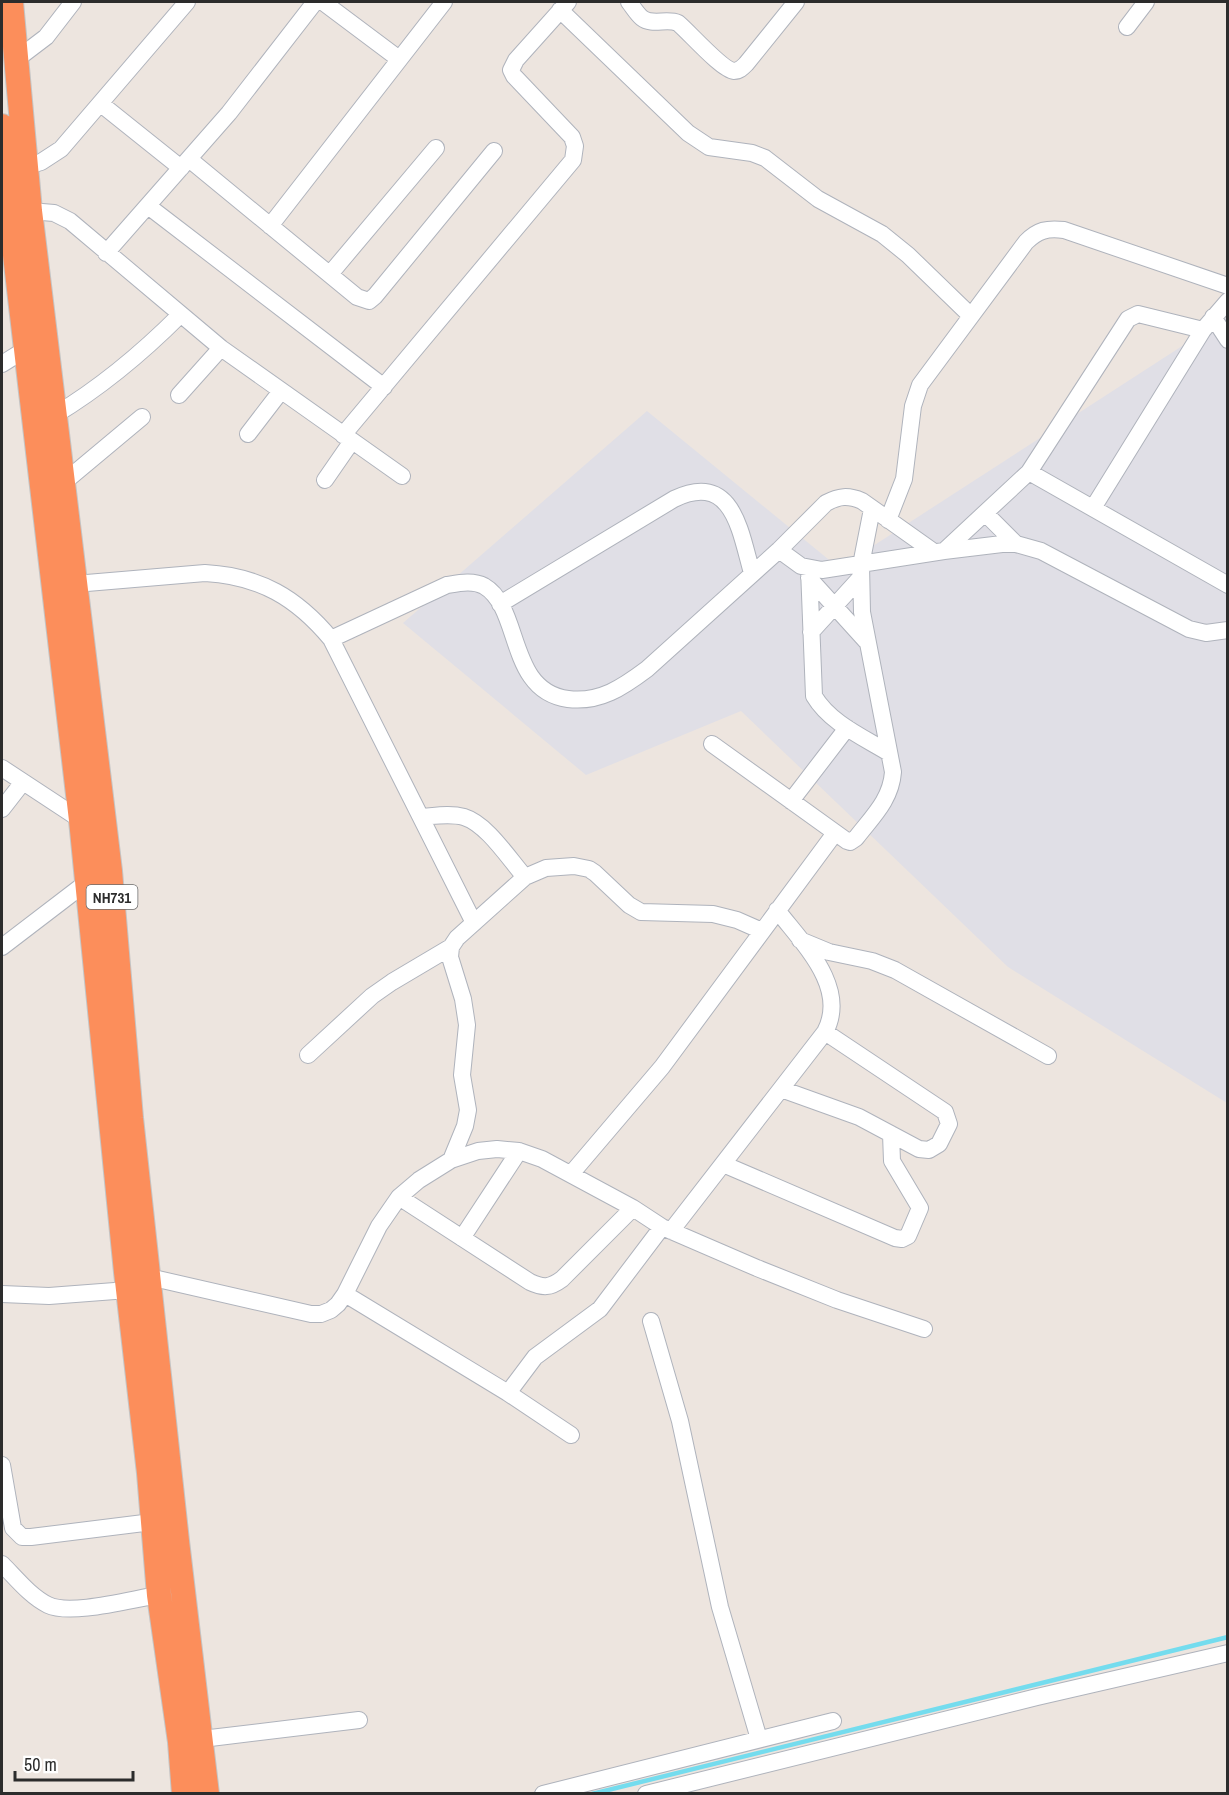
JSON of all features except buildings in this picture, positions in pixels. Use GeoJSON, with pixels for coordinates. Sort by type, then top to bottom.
{"type":"FeatureCollection","features":[{"type":"Feature","properties":{"kind":"highway","name":"NH731"},"geometry":{"type":"LineString","coordinates":[[11,2],[17,58],[16,169],[5,199],[26,349],[81,820],[159,1595],[180,1742],[184,1794]]}},
{"type":"Feature","properties":{"kind":"highway","name":"NH731"},"geometry":{"type":"LineString","coordinates":[[2,126],[30,211],[55,414],[110,871],[131,1118],[207,1794]]}},
{"type":"Feature","properties":{"kind":"street"},"geometry":{"type":"LineString","coordinates":[[17,58],[46,37],[73,2]]}},
{"type":"Feature","properties":{"kind":"street"},"geometry":{"type":"LineString","coordinates":[[16,169],[41,162],[54,155],[101,104],[187,2]]}},
{"type":"Feature","properties":{"kind":"street"},"geometry":{"type":"LineString","coordinates":[[106,253],[229,113],[315,2]]}},
{"type":"Feature","properties":{"kind":"street"},"geometry":{"type":"LineString","coordinates":[[323,2],[399,59]]}},
{"type":"Feature","properties":{"kind":"street"},"geometry":{"type":"LineString","coordinates":[[270,225],[444,2]]}},
{"type":"Feature","properties":{"kind":"street"},"geometry":{"type":"LineString","coordinates":[[629,2],[645,20],[671,20],[678,23],[722,65],[735,71],[740,70],[746,64],[796,2]]}},
{"type":"Feature","properties":{"kind":"street"},"geometry":{"type":"LineString","coordinates":[[1126,27],[1146,2]]}},
{"type":"Feature","properties":{"kind":"street"},"geometry":{"type":"LineString","coordinates":[[325,480],[347,438],[384,387],[573,160],[575,146],[572,137],[514,76],[512,70],[516,60],[564,6],[688,133],[717,150],[752,153],[765,158],[818,199],[882,234],[908,255],[971,316]]}},
{"type":"Feature","properties":{"kind":"street"},"geometry":{"type":"LineString","coordinates":[[101,104],[270,225],[362,300],[371,299],[494,151]]}},
{"type":"Feature","properties":{"kind":"street"},"geometry":{"type":"LineString","coordinates":[[330,274],[436,148]]}},
{"type":"Feature","properties":{"kind":"street"},"geometry":{"type":"LineString","coordinates":[[148,206],[384,387]]}},
{"type":"Feature","properties":{"kind":"street"},"geometry":{"type":"LineString","coordinates":[[30,211],[45,211],[69,221],[221,348],[402,476]]}},
{"type":"Feature","properties":{"kind":"street"},"geometry":{"type":"LineString","coordinates":[[888,520],[904,479],[916,394],[927,374],[1034,234],[1051,229],[1064,230],[1227,286]]}},
{"type":"Feature","properties":{"kind":"street"},"geometry":{"type":"LineString","coordinates":[[1093,508],[1208,323],[1227,301]]}},
{"type":"Feature","properties":{"kind":"street"},"geometry":{"type":"LineString","coordinates":[[939,551],[1029,472],[1128,319],[1138,314],[1208,323],[1227,340]]}},
{"type":"Feature","properties":{"kind":"street"},"geometry":{"type":"LineString","coordinates":[[55,414],[108,381],[147,348],[180,315]]}},
{"type":"Feature","properties":{"kind":"street"},"geometry":{"type":"LineString","coordinates":[[179,395],[221,348]]}},
{"type":"Feature","properties":{"kind":"street"},"geometry":{"type":"LineString","coordinates":[[2,364],[26,349]]}},
{"type":"Feature","properties":{"kind":"street"},"geometry":{"type":"LineString","coordinates":[[248,434],[281,391]]}},
{"type":"Feature","properties":{"kind":"street"},"geometry":{"type":"LineString","coordinates":[[63,483],[142,417]]}},
{"type":"Feature","properties":{"kind":"street"},"geometry":{"type":"LineString","coordinates":[[1029,472],[1227,585]]}},
{"type":"Feature","properties":{"kind":"street"},"geometry":{"type":"LineString","coordinates":[[500,604],[674,499],[696,491],[714,493],[727,502],[740,531],[752,573]]}},
{"type":"Feature","properties":{"kind":"street"},"geometry":{"type":"LineString","coordinates":[[331,639],[447,585],[479,584],[492,593],[500,604],[525,667],[535,682],[549,693],[562,698],[580,701],[594,699],[626,685],[647,669],[779,550],[826,503],[835,498],[853,497],[939,551]]}},
{"type":"Feature","properties":{"kind":"street"},"geometry":{"type":"LineString","coordinates":[[712,744],[847,841],[854,841],[886,799],[893,772],[862,612],[861,571],[872,508]]}},
{"type":"Feature","properties":{"kind":"street"},"geometry":{"type":"LineString","coordinates":[[985,513],[1016,544]]}},
{"type":"Feature","properties":{"kind":"street"},"geometry":{"type":"LineString","coordinates":[[809,573],[830,570],[861,571],[939,551],[1016,544],[1041,551],[1189,629],[1206,633],[1227,630]]}},
{"type":"Feature","properties":{"kind":"street"},"geometry":{"type":"LineString","coordinates":[[779,550],[809,573],[866,641]]}},
{"type":"Feature","properties":{"kind":"street"},"geometry":{"type":"LineString","coordinates":[[811,632],[836,605],[861,571]]}},
{"type":"Feature","properties":{"kind":"street"},"geometry":{"type":"LineString","coordinates":[[75,584],[205,573],[226,574],[248,579],[272,589],[298,605],[331,639],[474,922]]}},
{"type":"Feature","properties":{"kind":"street"},"geometry":{"type":"LineString","coordinates":[[809,573],[814,696],[826,711],[847,728],[889,753]]}},
{"type":"Feature","properties":{"kind":"street"},"geometry":{"type":"LineString","coordinates":[[791,801],[847,728]]}},
{"type":"Feature","properties":{"kind":"street"},"geometry":{"type":"LineString","coordinates":[[2,768],[81,820]]}},
{"type":"Feature","properties":{"kind":"street"},"geometry":{"type":"LineString","coordinates":[[2,809],[23,782]]}},
{"type":"Feature","properties":{"kind":"street"},"geometry":{"type":"LineString","coordinates":[[421,817],[453,815],[471,820],[487,833],[525,877]]}},
{"type":"Feature","properties":{"kind":"street"},"geometry":{"type":"LineString","coordinates":[[571,1174],[662,1067],[835,833]]}},
{"type":"Feature","properties":{"kind":"street"},"geometry":{"type":"LineString","coordinates":[[308,1055],[385,986],[451,947],[474,922],[525,877],[538,870],[555,867],[582,867],[595,873],[629,905],[641,912],[713,914],[736,920],[762,931]]}},
{"type":"Feature","properties":{"kind":"street"},"geometry":{"type":"LineString","coordinates":[[2,947],[87,882]]}},
{"type":"Feature","properties":{"kind":"street"},"geometry":{"type":"LineString","coordinates":[[508,1393],[534,1357],[600,1309],[723,1164],[825,1032],[832,1013],[828,986],[821,970],[777,910]]}},
{"type":"Feature","properties":{"kind":"street"},"geometry":{"type":"LineString","coordinates":[[799,939],[829,952],[872,961],[895,970],[1048,1056]]}},
{"type":"Feature","properties":{"kind":"street"},"geometry":{"type":"LineString","coordinates":[[451,947],[450,957],[463,999],[467,1025],[462,1075],[468,1110],[465,1126],[451,1160]]}},
{"type":"Feature","properties":{"kind":"street"},"geometry":{"type":"LineString","coordinates":[[781,1089],[859,1117],[919,1149],[929,1150],[939,1143],[949,1124],[945,1112],[825,1032]]}},
{"type":"Feature","properties":{"kind":"street"},"geometry":{"type":"LineString","coordinates":[[723,1164],[895,1238],[903,1239],[908,1236],[920,1208],[892,1161],[891,1134]]}},
{"type":"Feature","properties":{"kind":"street"},"geometry":{"type":"LineString","coordinates":[[149,1277],[311,1314],[321,1314],[332,1310],[345,1294],[379,1226],[399,1197],[419,1180],[451,1160],[478,1151],[497,1149],[519,1151],[542,1159],[667,1229],[837,1300],[924,1329]]}},
{"type":"Feature","properties":{"kind":"street"},"geometry":{"type":"LineString","coordinates":[[462,1238],[519,1151]]}},
{"type":"Feature","properties":{"kind":"street"},"geometry":{"type":"LineString","coordinates":[[399,1197],[530,1282],[547,1287],[562,1279],[633,1208]]}},
{"type":"Feature","properties":{"kind":"street"},"geometry":{"type":"LineString","coordinates":[[2,1294],[49,1296],[128,1290]]}},
{"type":"Feature","properties":{"kind":"street"},"geometry":{"type":"LineString","coordinates":[[345,1294],[508,1393],[571,1435]]}},
{"type":"Feature","properties":{"kind":"street"},"geometry":{"type":"LineString","coordinates":[[651,1321],[680,1421],[720,1607],[759,1739]]}},
{"type":"Feature","properties":{"kind":"street"},"geometry":{"type":"LineString","coordinates":[[2,1465],[13,1528],[22,1536],[31,1538],[152,1522]]}},
{"type":"Feature","properties":{"kind":"street"},"geometry":{"type":"LineString","coordinates":[[2,1542],[13,1528]]}},
{"type":"Feature","properties":{"kind":"street"},"geometry":{"type":"LineString","coordinates":[[2,1564],[34,1596],[46,1604],[67,1610],[159,1595]]}},
{"type":"Feature","properties":{"kind":"street"},"geometry":{"type":"LineString","coordinates":[[646,1794],[1227,1653]]}},
{"type":"Feature","properties":{"kind":"street"},"geometry":{"type":"LineString","coordinates":[[202,1739],[358,1720]]}},
{"type":"Feature","properties":{"kind":"street"},"geometry":{"type":"LineString","coordinates":[[543,1794],[833,1721]]}},
{"type":"Feature","properties":{"kind":"shaded area"},"geometry":{"type":"Polygon","coordinates":[[[1227,317],[1227,1103],[1008,967],[741,711],[586,775],[403,623],[647,411],[839,568],[1227,317]]]}},
{"type":"Feature","properties":{"kind":"waterway"},"geometry":{"type":"LineString","coordinates":[[592,1794],[1228,1637]]}}]}
